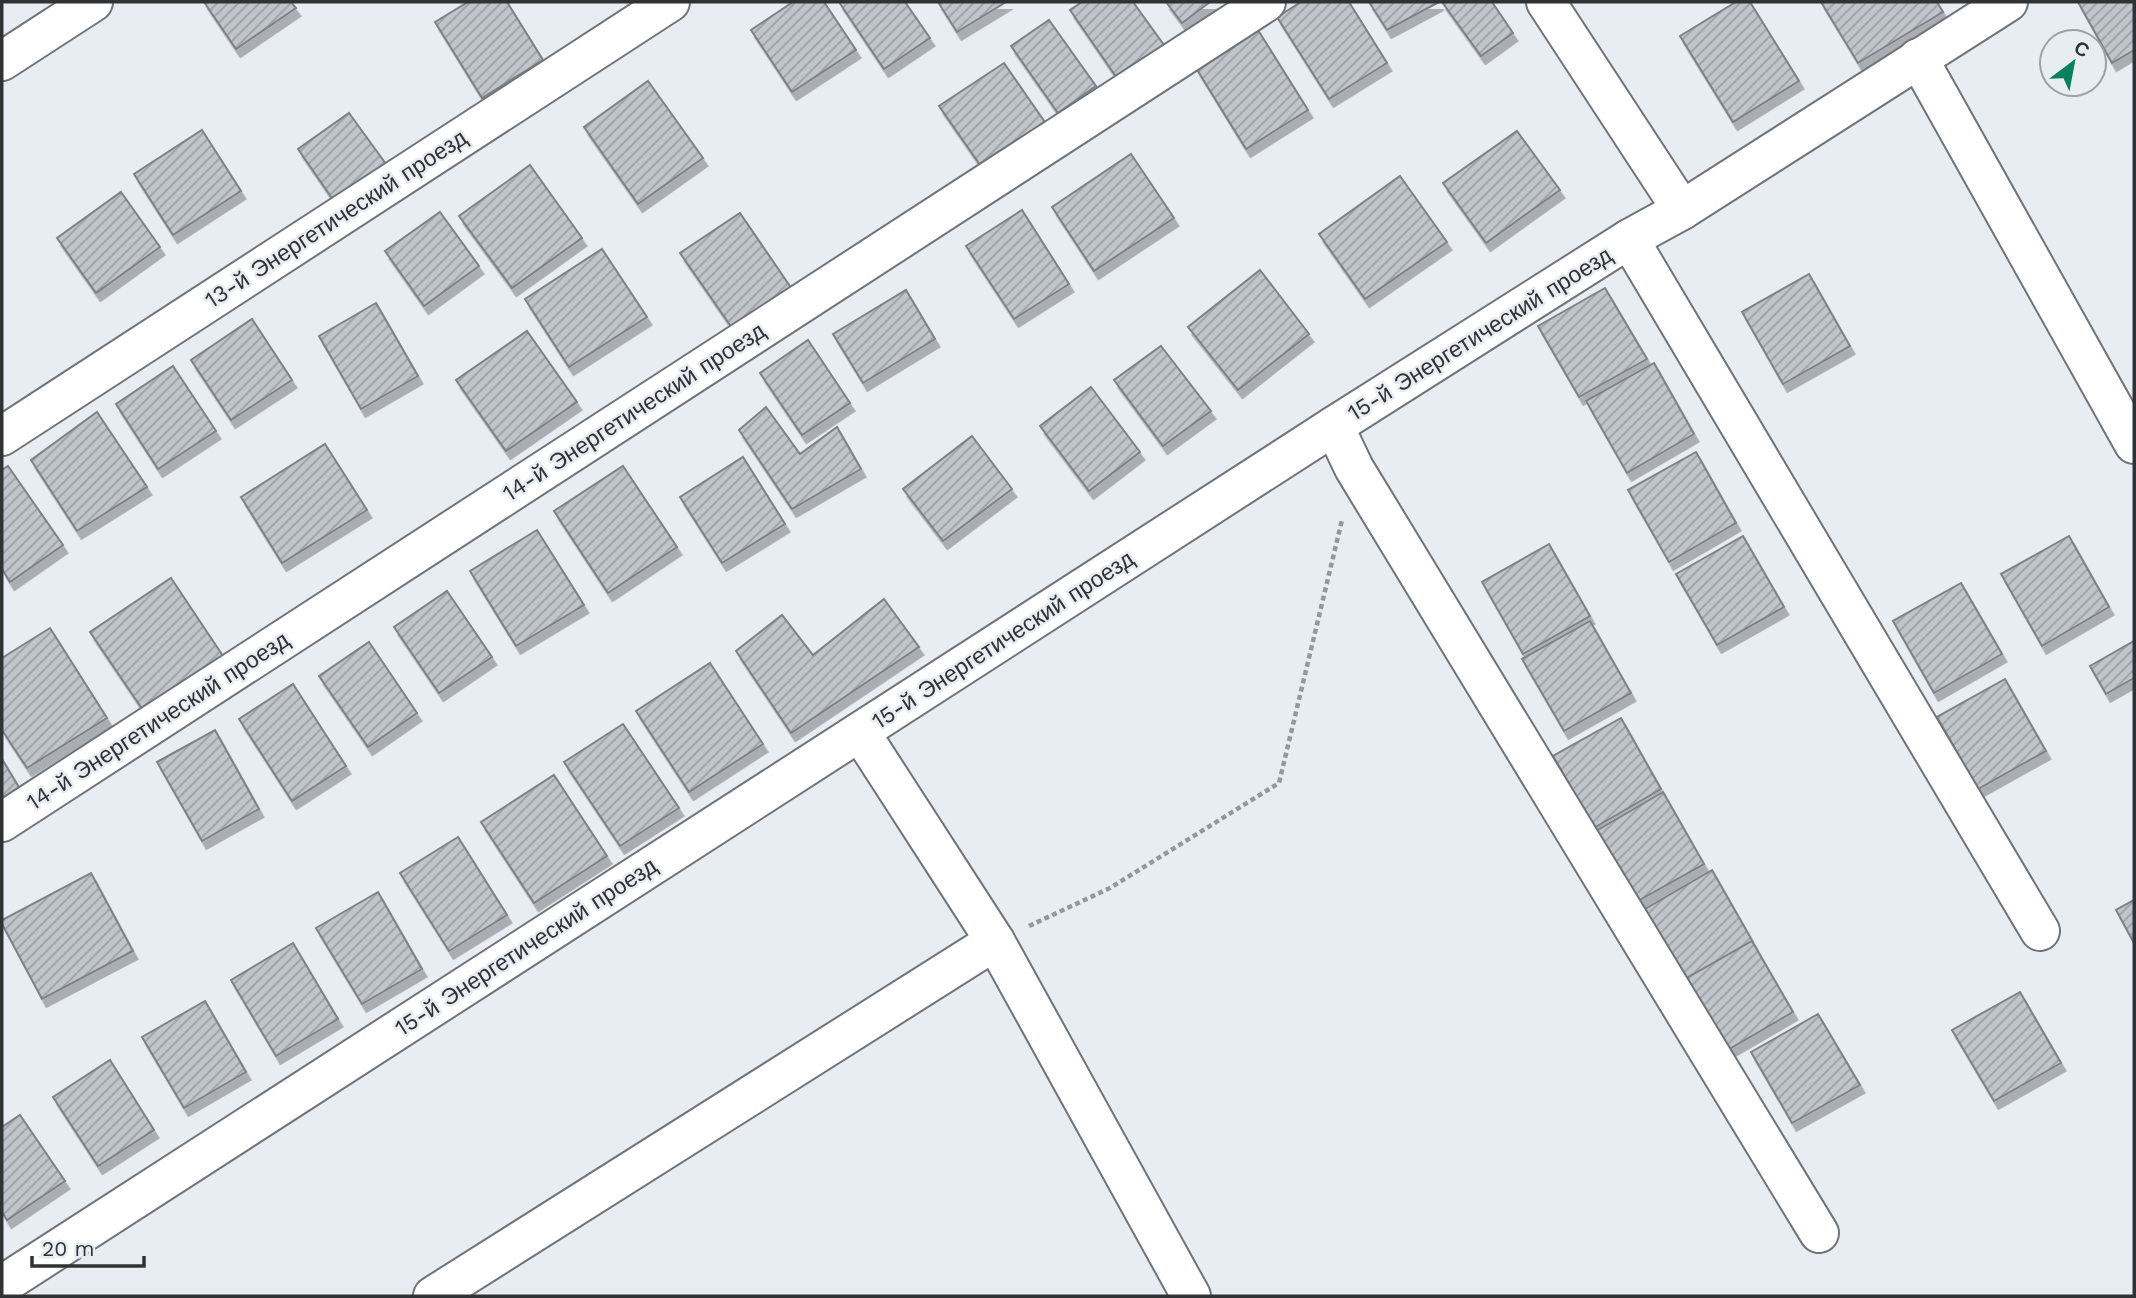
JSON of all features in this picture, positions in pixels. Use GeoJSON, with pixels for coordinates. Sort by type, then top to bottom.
{"type":"FeatureCollection","features":[{"type":"Feature","properties":{"kind":"street"},"geometry":{"type":"LineString","coordinates":[[2,61],[93,2]]}},
{"type":"Feature","properties":{"kind":"street","name":"13-й Энергетический проезд"},"geometry":{"type":"LineString","coordinates":[[2,436],[670,2]]}},
{"type":"Feature","properties":{"kind":"street","name":"14-й Энергетический проезд"},"geometry":{"type":"LineString","coordinates":[[2,822],[1266,2]]}},
{"type":"Feature","properties":{"kind":"street"},"geometry":{"type":"LineString","coordinates":[[1546,2],[1682,210]]}},
{"type":"Feature","properties":{"kind":"street","name":"15-й Энергетический проезд"},"geometry":{"type":"LineString","coordinates":[[2,1285],[1334,426],[1629,239],[1682,210],[2008,2]]}},
{"type":"Feature","properties":{"kind":"street"},"geometry":{"type":"LineString","coordinates":[[1918,58],[2134,444]]}},
{"type":"Feature","properties":{"kind":"street"},"geometry":{"type":"LineString","coordinates":[[1629,239],[2040,931]]}},
{"type":"Feature","properties":{"kind":"street"},"geometry":{"type":"LineString","coordinates":[[1334,426],[1354,468],[1819,1233]]}},
{"type":"Feature","properties":{"kind":"street"},"geometry":{"type":"LineString","coordinates":[[860,732],[995,941],[1191,1296]]}},
{"type":"Feature","properties":{"kind":"street"},"geometry":{"type":"LineString","coordinates":[[433,1296],[995,941]]}},
{"type":"Feature","properties":{"kind":"path"},"geometry":{"type":"LineString","coordinates":[[995,941],[1111,888],[1279,783],[1354,468]]}},
{"type":"Feature","properties":{"kind":"building"},"geometry":{"type":"Polygon","coordinates":[[[204,2],[291,2],[296,8],[236,49],[204,2]]]}},
{"type":"Feature","properties":{"kind":"building"},"geometry":{"type":"Polygon","coordinates":[[[468,2],[507,2],[543,60],[482,98],[435,22],[468,2]]]}},
{"type":"Feature","properties":{"kind":"building"},"geometry":{"type":"Polygon","coordinates":[[[793,2],[824,2],[856,50],[792,92],[751,30],[793,2]]]}},
{"type":"Feature","properties":{"kind":"building"},"geometry":{"type":"Polygon","coordinates":[[[839,2],[905,2],[930,38],[884,69],[839,2]]]}},
{"type":"Feature","properties":{"kind":"building"},"geometry":{"type":"Polygon","coordinates":[[[938,2],[1006,2],[957,32],[938,2]]]}},
{"type":"Feature","properties":{"kind":"building"},"geometry":{"type":"Polygon","coordinates":[[[1082,2],[1133,2],[1164,45],[1117,78],[1070,10],[1082,2]]]}},
{"type":"Feature","properties":{"kind":"building"},"geometry":{"type":"Polygon","coordinates":[[[1166,2],[1210,2],[1182,23],[1166,2]]]}},
{"type":"Feature","properties":{"kind":"building"},"geometry":{"type":"Polygon","coordinates":[[[1301,2],[1349,2],[1387,63],[1329,99],[1277,17],[1301,2]]]}},
{"type":"Feature","properties":{"kind":"building"},"geometry":{"type":"Polygon","coordinates":[[[1369,2],[1439,2],[1387,30],[1369,2]]]}},
{"type":"Feature","properties":{"kind":"building"},"geometry":{"type":"Polygon","coordinates":[[[1442,2],[1492,2],[1513,33],[1481,56],[1442,2]]]}},
{"type":"Feature","properties":{"kind":"building"},"geometry":{"type":"Polygon","coordinates":[[[1736,2],[1750,2],[1799,81],[1733,122],[1680,36],[1736,2]]]}},
{"type":"Feature","properties":{"kind":"building"},"geometry":{"type":"Polygon","coordinates":[[[1821,2],[1937,2],[1943,12],[1858,63],[1821,2]]]}},
{"type":"Feature","properties":{"kind":"building"},"geometry":{"type":"Polygon","coordinates":[[[2078,2],[2134,2],[2134,50],[2112,63],[2108,56],[2108,28],[2092,28],[2078,2]]]}},
{"type":"Feature","properties":{"kind":"building"},"geometry":{"type":"Polygon","coordinates":[[[1049,20],[1096,86],[1058,113],[1011,46],[1049,20]]]}},
{"type":"Feature","properties":{"kind":"building"},"geometry":{"type":"Polygon","coordinates":[[[1258,30],[1308,110],[1246,149],[1196,68],[1258,30]]]}},
{"type":"Feature","properties":{"kind":"building"},"geometry":{"type":"Polygon","coordinates":[[[1004,63],[1049,128],[985,172],[939,106],[1004,63]]]}},
{"type":"Feature","properties":{"kind":"building"},"geometry":{"type":"Polygon","coordinates":[[[648,81],[703,158],[638,204],[584,127],[648,81]]]}},
{"type":"Feature","properties":{"kind":"building"},"geometry":{"type":"Polygon","coordinates":[[[349,113],[386,164],[334,201],[298,149],[349,113]]]}},
{"type":"Feature","properties":{"kind":"building"},"geometry":{"type":"Polygon","coordinates":[[[202,130],[241,191],[173,235],[134,174],[202,130]]]}},
{"type":"Feature","properties":{"kind":"building"},"geometry":{"type":"Polygon","coordinates":[[[1517,131],[1560,190],[1486,243],[1443,183],[1517,131]]]}},
{"type":"Feature","properties":{"kind":"building"},"geometry":{"type":"Polygon","coordinates":[[[1131,154],[1174,218],[1094,271],[1052,207],[1131,154]]]}},
{"type":"Feature","properties":{"kind":"building"},"geometry":{"type":"Polygon","coordinates":[[[530,165],[582,238],[512,288],[459,216],[530,165]]]}},
{"type":"Feature","properties":{"kind":"building"},"geometry":{"type":"Polygon","coordinates":[[[1400,176],[1447,242],[1365,299],[1319,234],[1400,176]]]}},
{"type":"Feature","properties":{"kind":"building"},"geometry":{"type":"Polygon","coordinates":[[[121,192],[160,247],[96,293],[57,238],[121,192]]]}},
{"type":"Feature","properties":{"kind":"building"},"geometry":{"type":"Polygon","coordinates":[[[1022,210],[1069,284],[1014,319],[966,246],[1022,210]]]}},
{"type":"Feature","properties":{"kind":"building"},"geometry":{"type":"Polygon","coordinates":[[[440,212],[479,266],[424,306],[385,251],[440,212]]]}},
{"type":"Feature","properties":{"kind":"building"},"geometry":{"type":"Polygon","coordinates":[[[740,213],[796,295],[737,335],[680,253],[740,213]]]}},
{"type":"Feature","properties":{"kind":"building"},"geometry":{"type":"Polygon","coordinates":[[[602,249],[647,317],[569,367],[525,299],[602,249]]]}},
{"type":"Feature","properties":{"kind":"building"},"geometry":{"type":"Polygon","coordinates":[[[1260,270],[1309,334],[1238,390],[1188,327],[1260,270]]]}},
{"type":"Feature","properties":{"kind":"building"},"geometry":{"type":"Polygon","coordinates":[[[1809,274],[1850,346],[1783,384],[1742,312],[1809,274]]]}},
{"type":"Feature","properties":{"kind":"building"},"geometry":{"type":"Polygon","coordinates":[[[1605,288],[1647,359],[1579,397],[1538,326],[1605,288]]]}},
{"type":"Feature","properties":{"kind":"building"},"geometry":{"type":"Polygon","coordinates":[[[906,290],[935,339],[863,383],[833,334],[906,290]]]}},
{"type":"Feature","properties":{"kind":"building"},"geometry":{"type":"Polygon","coordinates":[[[376,303],[418,376],[361,409],[319,336],[376,303]]]}},
{"type":"Feature","properties":{"kind":"building"},"geometry":{"type":"Polygon","coordinates":[[[252,319],[292,380],[231,420],[191,360],[252,319]]]}},
{"type":"Feature","properties":{"kind":"building"},"geometry":{"type":"Polygon","coordinates":[[[527,331],[577,402],[506,451],[456,380],[527,331]]]}},
{"type":"Feature","properties":{"kind":"building"},"geometry":{"type":"Polygon","coordinates":[[[808,340],[850,403],[802,435],[760,373],[808,340]]]}},
{"type":"Feature","properties":{"kind":"building"},"geometry":{"type":"Polygon","coordinates":[[[1161,346],[1211,411],[1163,446],[1114,380],[1161,346]]]}},
{"type":"Feature","properties":{"kind":"building"},"geometry":{"type":"Polygon","coordinates":[[[1654,363],[1694,434],[1627,473],[1586,401],[1654,363]]]}},
{"type":"Feature","properties":{"kind":"building"},"geometry":{"type":"Polygon","coordinates":[[[173,366],[216,431],[158,469],[116,404],[173,366]]]}},
{"type":"Feature","properties":{"kind":"building"},"geometry":{"type":"Polygon","coordinates":[[[1091,387],[1140,452],[1089,491],[1040,426],[1091,387]]]}},
{"type":"Feature","properties":{"kind":"building"},"geometry":{"type":"Polygon","coordinates":[[[766,407],[800,454],[837,427],[861,469],[792,509],[739,430],[766,407]]]}},
{"type":"Feature","properties":{"kind":"building"},"geometry":{"type":"Polygon","coordinates":[[[97,412],[147,487],[77,531],[31,460],[97,412]]]}},
{"type":"Feature","properties":{"kind":"building"},"geometry":{"type":"Polygon","coordinates":[[[972,436],[1012,489],[943,541],[903,489],[972,436]]]}},
{"type":"Feature","properties":{"kind":"building"},"geometry":{"type":"Polygon","coordinates":[[[325,444],[367,510],[282,563],[241,497],[325,444]]]}},
{"type":"Feature","properties":{"kind":"building"},"geometry":{"type":"Polygon","coordinates":[[[1696,452],[1736,523],[1669,562],[1628,490],[1696,452]]]}},
{"type":"Feature","properties":{"kind":"building"},"geometry":{"type":"Polygon","coordinates":[[[743,457],[785,524],[722,563],[680,497],[743,457]]]}},
{"type":"Feature","properties":{"kind":"building"},"geometry":{"type":"Polygon","coordinates":[[[8,466],[63,545],[10,582],[2,569],[2,470],[8,466]]]}},
{"type":"Feature","properties":{"kind":"building"},"geometry":{"type":"Polygon","coordinates":[[[623,466],[677,547],[608,593],[554,511],[623,466]]]}},
{"type":"Feature","properties":{"kind":"building"},"geometry":{"type":"Polygon","coordinates":[[[537,530],[584,605],[516,646],[470,571],[537,530]]]}},
{"type":"Feature","properties":{"kind":"building"},"geometry":{"type":"Polygon","coordinates":[[[1743,536],[1784,607],[1717,645],[1676,574],[1743,536]]]}},
{"type":"Feature","properties":{"kind":"building"},"geometry":{"type":"Polygon","coordinates":[[[2069,536],[2109,607],[2042,646],[2001,574],[2069,536]]]}},
{"type":"Feature","properties":{"kind":"building"},"geometry":{"type":"Polygon","coordinates":[[[1549,544],[1590,616],[1523,654],[1482,582],[1549,544]]]}},
{"type":"Feature","properties":{"kind":"building"},"geometry":{"type":"Polygon","coordinates":[[[171,578],[227,662],[147,716],[90,632],[171,578]]]}},
{"type":"Feature","properties":{"kind":"building"},"geometry":{"type":"Polygon","coordinates":[[[1961,583],[2002,654],[1934,693],[1893,621],[1961,583]]]}},
{"type":"Feature","properties":{"kind":"building"},"geometry":{"type":"Polygon","coordinates":[[[447,591],[492,657],[439,693],[394,627],[447,591]]]}},
{"type":"Feature","properties":{"kind":"building"},"geometry":{"type":"Polygon","coordinates":[[[884,599],[919,647],[791,733],[736,651],[782,615],[813,655],[884,599]]]}},
{"type":"Feature","properties":{"kind":"building"},"geometry":{"type":"Polygon","coordinates":[[[1590,621],[1631,693],[1564,731],[1522,659],[1590,621]]]}},
{"type":"Feature","properties":{"kind":"building"},"geometry":{"type":"Polygon","coordinates":[[[50,628],[107,718],[27,768],[2,730],[2,658],[50,628]]]}},
{"type":"Feature","properties":{"kind":"building"},"geometry":{"type":"Polygon","coordinates":[[[2134,641],[2134,678],[2106,694],[2090,666],[2134,641]]]}},
{"type":"Feature","properties":{"kind":"building"},"geometry":{"type":"Polygon","coordinates":[[[369,642],[417,713],[368,747],[319,676],[369,642]]]}},
{"type":"Feature","properties":{"kind":"building"},"geometry":{"type":"Polygon","coordinates":[[[710,663],[763,744],[689,792],[636,711],[710,663]]]}},
{"type":"Feature","properties":{"kind":"building"},"geometry":{"type":"Polygon","coordinates":[[[2005,679],[2046,751],[1978,789],[1937,717],[2005,679]]]}},
{"type":"Feature","properties":{"kind":"building"},"geometry":{"type":"Polygon","coordinates":[[[293,684],[346,766],[292,801],[239,719],[293,684]]]}},
{"type":"Feature","properties":{"kind":"building"},"geometry":{"type":"Polygon","coordinates":[[[1621,718],[1661,789],[1594,828],[1553,756],[1621,718]]]}},
{"type":"Feature","properties":{"kind":"building"},"geometry":{"type":"Polygon","coordinates":[[[623,724],[679,808],[620,846],[564,762],[623,724]]]}},
{"type":"Feature","properties":{"kind":"building"},"geometry":{"type":"Polygon","coordinates":[[[215,730],[259,809],[202,841],[157,762],[215,730]]]}},
{"type":"Feature","properties":{"kind":"building"},"geometry":{"type":"Polygon","coordinates":[[[2,759],[20,789],[2,800],[2,759]]]}},
{"type":"Feature","properties":{"kind":"building"},"geometry":{"type":"Polygon","coordinates":[[[554,775],[607,856],[534,903],[481,822],[554,775]]]}},
{"type":"Feature","properties":{"kind":"building"},"geometry":{"type":"Polygon","coordinates":[[[1663,792],[1704,864],[1636,902],[1596,831],[1663,792]]]}},
{"type":"Feature","properties":{"kind":"building"},"geometry":{"type":"Polygon","coordinates":[[[458,837],[507,915],[449,951],[400,873],[458,837]]]}},
{"type":"Feature","properties":{"kind":"building"},"geometry":{"type":"Polygon","coordinates":[[[1712,870],[1753,942],[1685,980],[1645,909],[1712,870]]]}},
{"type":"Feature","properties":{"kind":"building"},"geometry":{"type":"Polygon","coordinates":[[[91,873],[133,951],[42,999],[2,920],[91,873]]]}},
{"type":"Feature","properties":{"kind":"building"},"geometry":{"type":"Polygon","coordinates":[[[378,892],[422,969],[362,1004],[316,928],[378,892]]]}},
{"type":"Feature","properties":{"kind":"building"},"geometry":{"type":"Polygon","coordinates":[[[2134,900],[2134,943],[2116,910],[2134,900]]]}},
{"type":"Feature","properties":{"kind":"building"},"geometry":{"type":"Polygon","coordinates":[[[1752,941],[1793,1012],[1726,1051],[1685,979],[1752,941]]]}},
{"type":"Feature","properties":{"kind":"building"},"geometry":{"type":"Polygon","coordinates":[[[293,943],[338,1019],[276,1056],[231,980],[293,943]]]}},
{"type":"Feature","properties":{"kind":"building"},"geometry":{"type":"Polygon","coordinates":[[[2020,992],[2061,1063],[1994,1101],[1952,1030],[2020,992]]]}},
{"type":"Feature","properties":{"kind":"building"},"geometry":{"type":"Polygon","coordinates":[[[205,1001],[246,1072],[184,1108],[142,1037],[205,1001]]]}},
{"type":"Feature","properties":{"kind":"building"},"geometry":{"type":"Polygon","coordinates":[[[1818,1014],[1860,1085],[1792,1123],[1751,1052],[1818,1014]]]}},
{"type":"Feature","properties":{"kind":"building"},"geometry":{"type":"Polygon","coordinates":[[[110,1060],[154,1130],[98,1166],[53,1097],[110,1060]]]}},
{"type":"Feature","properties":{"kind":"building"},"geometry":{"type":"Polygon","coordinates":[[[20,1115],[65,1181],[7,1220],[2,1212],[2,1127],[20,1115]]]}}]}
